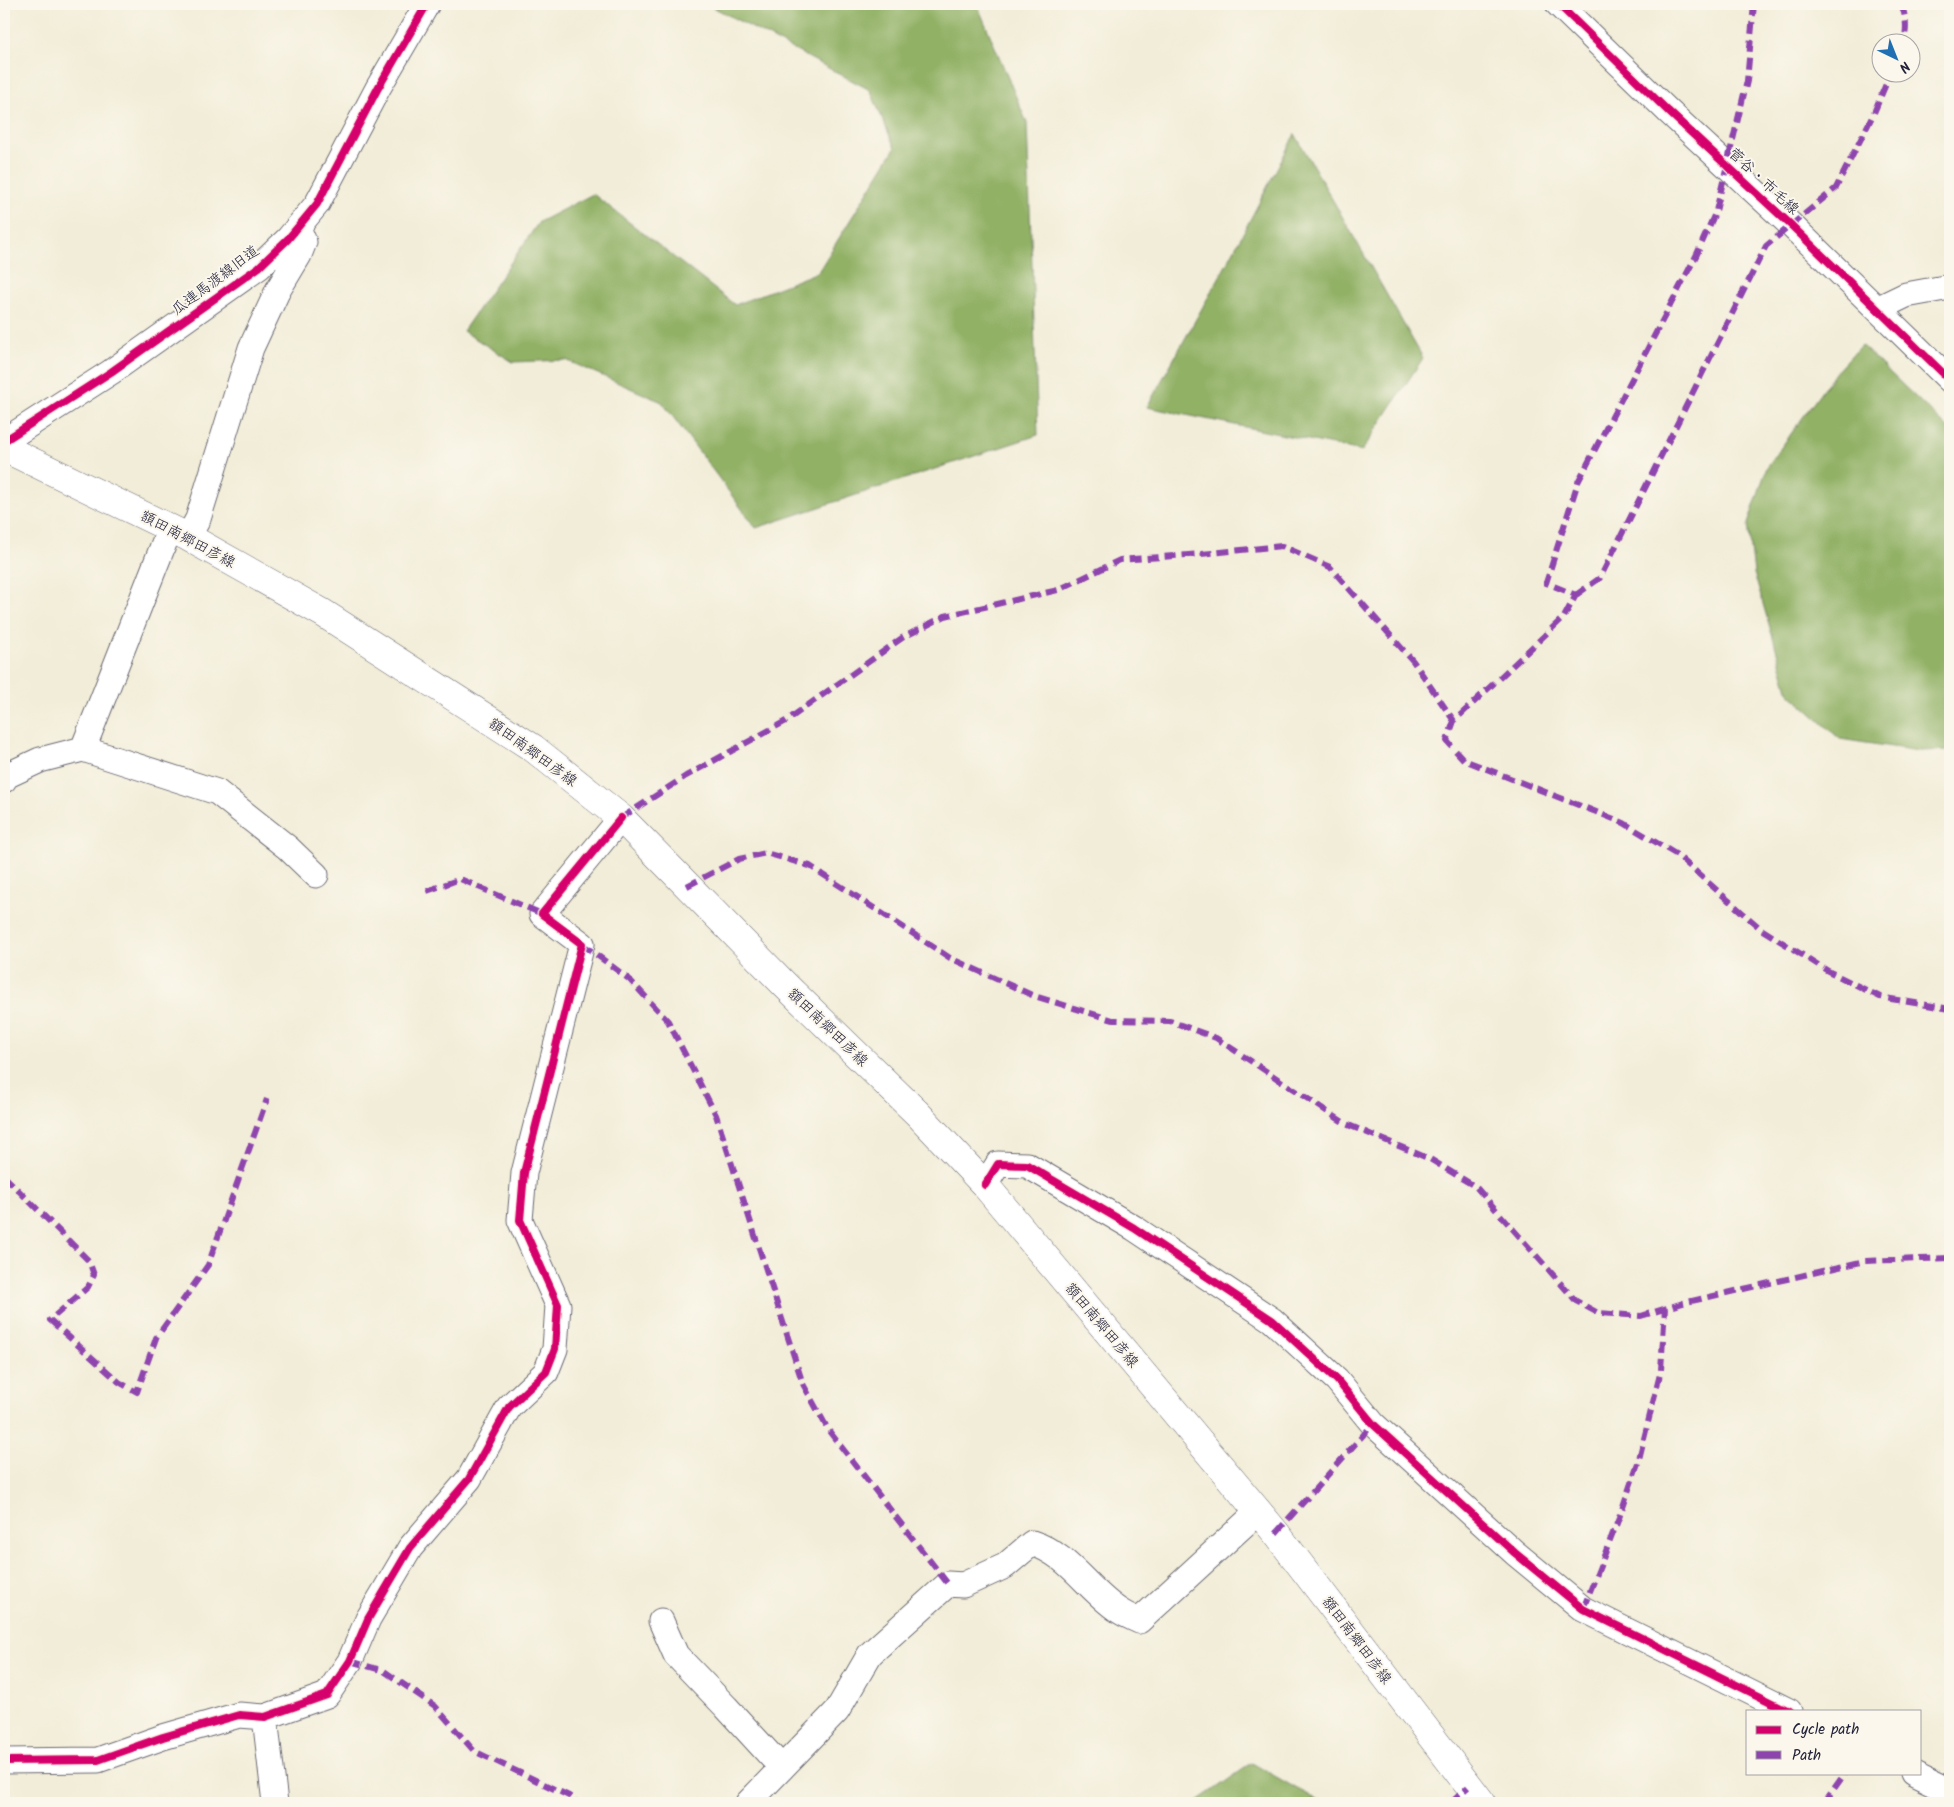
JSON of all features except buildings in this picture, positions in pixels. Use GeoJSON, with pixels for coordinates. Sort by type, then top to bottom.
{"type":"FeatureCollection","features":[{"type":"Feature","properties":{"kind":"main road","name":"額田南郷田彦線"},"geometry":{"type":"LineString","coordinates":[[4,448],[179,532],[323,613],[533,748],[621,818],[786,986],[917,1113],[986,1185],[1261,1514],[1482,1803]]}},
{"type":"Feature","properties":{"kind":"street","name":"瓜連馬渡線旧道"},"geometry":{"type":"LineString","coordinates":[[4,442],[111,372],[259,267],[298,228],[317,204],[378,88],[427,4]]}},
{"type":"Feature","properties":{"kind":"street","name":"菅谷・市毛線"},"geometry":{"type":"LineString","coordinates":[[1558,4],[1668,111],[1792,226],[1950,380]]}},
{"type":"Feature","properties":{"kind":"street"},"geometry":{"type":"LineString","coordinates":[[83,748],[179,532],[198,519],[250,348],[304,242],[298,228]]}},
{"type":"Feature","properties":{"kind":"street"},"geometry":{"type":"LineString","coordinates":[[1877,309],[1906,295],[1950,287]]}},
{"type":"Feature","properties":{"kind":"street"},"geometry":{"type":"LineString","coordinates":[[4,780],[6,776],[40,760],[83,748],[218,792],[288,848],[316,875]]}},
{"type":"Feature","properties":{"kind":"street"},"geometry":{"type":"LineString","coordinates":[[4,1761],[98,1760],[163,1737],[239,1715],[265,1717],[327,1695],[350,1661],[368,1619],[410,1548],[470,1479],[509,1407],[546,1372],[555,1348],[558,1305],[520,1220],[524,1173],[582,944],[542,914],[621,818]]}},
{"type":"Feature","properties":{"kind":"street"},"geometry":{"type":"LineString","coordinates":[[986,1185],[998,1164],[1028,1165],[1134,1228],[1272,1320],[1337,1380],[1380,1430],[1515,1554],[1583,1609],[1787,1710]]}},
{"type":"Feature","properties":{"kind":"street"},"geometry":{"type":"LineString","coordinates":[[748,1803],[837,1711],[870,1654],[948,1584],[963,1585],[1004,1566],[1032,1543],[1045,1547],[1071,1566],[1118,1610],[1140,1621],[1249,1520],[1261,1514]]}},
{"type":"Feature","properties":{"kind":"street"},"geometry":{"type":"LineString","coordinates":[[661,1621],[676,1656],[782,1768]]}},
{"type":"Feature","properties":{"kind":"street"},"geometry":{"type":"LineString","coordinates":[[265,1717],[275,1803]]}},
{"type":"Feature","properties":{"kind":"street"},"geometry":{"type":"LineString","coordinates":[[1915,1774],[1950,1791]]}},
{"type":"Feature","properties":{"kind":"green space"},"geometry":{"type":"Polygon","coordinates":[[[707,4],[977,4],[1027,123],[1038,435],[756,528],[662,402],[566,360],[513,362],[463,331],[539,222],[593,194],[735,305],[818,272],[895,148],[870,90],[707,4]]]}},
{"type":"Feature","properties":{"kind":"green space"},"geometry":{"type":"Polygon","coordinates":[[[1295,134],[1423,358],[1362,451],[1147,407],[1230,258],[1295,134]]]}},
{"type":"Feature","properties":{"kind":"green space"},"geometry":{"type":"Polygon","coordinates":[[[1861,345],[1950,430],[1950,750],[1919,751],[1840,739],[1789,693],[1754,573],[1748,524],[1767,467],[1835,373],[1861,345]]]}},
{"type":"Feature","properties":{"kind":"green space"},"geometry":{"type":"Polygon","coordinates":[[[1252,1763],[1320,1802],[1321,1803],[1195,1803],[1252,1763]]]}},
{"type":"Feature","properties":{"kind":"marked path"},"geometry":{"type":"LineString","coordinates":[[1754,4],[1747,81],[1716,211],[1697,254],[1578,482],[1546,583],[1576,595],[1564,617],[1454,721],[1447,741],[1464,760],[1624,823],[1677,855],[1761,929],[1828,971],[1880,997],[1950,1009]]}},
{"type":"Feature","properties":{"kind":"marked path"},"geometry":{"type":"LineString","coordinates":[[1901,4],[1906,23],[1906,32]]}},
{"type":"Feature","properties":{"kind":"marked path"},"geometry":{"type":"LineString","coordinates":[[1576,595],[1600,578],[1766,246],[1836,188],[1873,115],[1887,82]]}},
{"type":"Feature","properties":{"kind":"marked path"},"geometry":{"type":"LineString","coordinates":[[621,818],[686,776],[786,721],[902,638],[945,616],[1058,590],[1120,560],[1282,546],[1330,567],[1413,661],[1454,721]]}},
{"type":"Feature","properties":{"kind":"marked path"},"geometry":{"type":"LineString","coordinates":[[687,886],[739,859],[766,853],[810,866],[950,958],[1034,996],[1113,1020],[1170,1021],[1216,1038],[1346,1124],[1430,1159],[1476,1187],[1576,1301],[1598,1313],[1641,1316],[1683,1303],[1865,1261],[1950,1258]]}},
{"type":"Feature","properties":{"kind":"marked path"},"geometry":{"type":"LineString","coordinates":[[427,891],[460,879],[542,914]]}},
{"type":"Feature","properties":{"kind":"marked path"},"geometry":{"type":"LineString","coordinates":[[582,944],[629,979],[668,1021],[716,1115],[803,1384],[829,1431],[948,1584]]}},
{"type":"Feature","properties":{"kind":"marked path"},"geometry":{"type":"LineString","coordinates":[[4,1176],[89,1261],[94,1275],[88,1287],[50,1320],[119,1382],[137,1392],[156,1338],[208,1265],[267,1099]]}},
{"type":"Feature","properties":{"kind":"marked path"},"geometry":{"type":"LineString","coordinates":[[1583,1609],[1619,1518],[1638,1463],[1661,1370],[1665,1308]]}},
{"type":"Feature","properties":{"kind":"marked path"},"geometry":{"type":"LineString","coordinates":[[1276,1533],[1373,1424]]}},
{"type":"Feature","properties":{"kind":"marked path"},"geometry":{"type":"LineString","coordinates":[[350,1661],[384,1671],[435,1706],[474,1751],[569,1796],[577,1803]]}},
{"type":"Feature","properties":{"kind":"marked path"},"geometry":{"type":"LineString","coordinates":[[1824,1803],[1844,1774]]}},
{"type":"Feature","properties":{"kind":"marked path"},"geometry":{"type":"LineString","coordinates":[[1451,1803],[1468,1787]]}},
{"type":"Feature","properties":{"kind":"cycle path"},"geometry":{"type":"LineString","coordinates":[[4,441],[111,372],[259,267],[288,239],[317,204],[378,88],[427,4]]}},
{"type":"Feature","properties":{"kind":"cycle path"},"geometry":{"type":"LineString","coordinates":[[1558,4],[1668,111],[1792,226],[1950,380]]}},
{"type":"Feature","properties":{"kind":"cycle path"},"geometry":{"type":"LineString","coordinates":[[4,1761],[98,1760],[163,1737],[239,1715],[265,1717],[327,1695],[350,1661],[368,1619],[410,1548],[469,1479],[509,1407],[546,1372],[555,1349],[558,1305],[520,1220],[524,1173],[582,944],[542,914],[621,818]]}},
{"type":"Feature","properties":{"kind":"cycle path"},"geometry":{"type":"LineString","coordinates":[[985,1185],[998,1164],[1027,1165],[1134,1228],[1272,1320],[1337,1380],[1373,1424],[1515,1553],[1583,1609],[1787,1710]]}}]}
